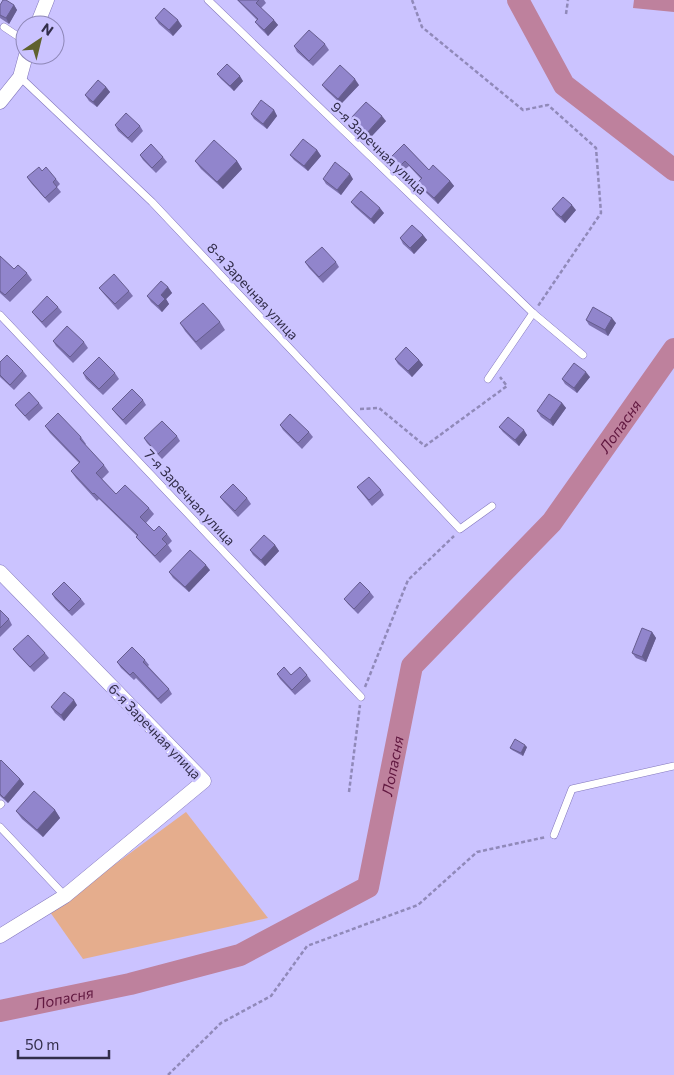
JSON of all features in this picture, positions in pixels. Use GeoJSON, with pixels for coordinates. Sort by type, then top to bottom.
{"type":"FeatureCollection","features":[{"type":"Feature","properties":{"kind":"street"},"geometry":{"type":"LineString","coordinates":[[41,15],[47,0]]}},
{"type":"Feature","properties":{"kind":"street"},"geometry":{"type":"LineString","coordinates":[[0,102],[20,77],[23,65]]}},
{"type":"Feature","properties":{"kind":"street","name":"6-я Заречная улица"},"geometry":{"type":"LineString","coordinates":[[0,572],[204,781],[65,896]]}},
{"type":"Feature","properties":{"kind":"street"},"geometry":{"type":"LineString","coordinates":[[0,936],[65,896]]}},
{"type":"Feature","properties":{"kind":"lane","name":"9-я Заречная улица"},"geometry":{"type":"LineString","coordinates":[[208,0],[532,313],[582,354]]}},
{"type":"Feature","properties":{"kind":"lane"},"geometry":{"type":"LineString","coordinates":[[4,27],[15,34]]}},
{"type":"Feature","properties":{"kind":"lane","name":"8-я Заречная улица"},"geometry":{"type":"LineString","coordinates":[[20,77],[152,202],[460,529]]}},
{"type":"Feature","properties":{"kind":"lane"},"geometry":{"type":"LineString","coordinates":[[488,378],[532,313]]}},
{"type":"Feature","properties":{"kind":"lane","name":"7-я Заречная улица"},"geometry":{"type":"LineString","coordinates":[[0,316],[361,697]]}},
{"type":"Feature","properties":{"kind":"lane"},"geometry":{"type":"LineString","coordinates":[[460,529],[492,506]]}},
{"type":"Feature","properties":{"kind":"lane"},"geometry":{"type":"LineString","coordinates":[[554,835],[572,789],[674,766]]}},
{"type":"Feature","properties":{"kind":"lane"},"geometry":{"type":"LineString","coordinates":[[0,827],[65,896]]}},
{"type":"Feature","properties":{"kind":"path"},"geometry":{"type":"LineString","coordinates":[[412,0],[422,27],[523,110],[548,105],[596,148],[601,213],[532,313]]}},
{"type":"Feature","properties":{"kind":"path"},"geometry":{"type":"LineString","coordinates":[[566,14],[568,0]]}},
{"type":"Feature","properties":{"kind":"path"},"geometry":{"type":"LineString","coordinates":[[346,410],[379,408],[425,446],[507,386],[494,369]]}},
{"type":"Feature","properties":{"kind":"path"},"geometry":{"type":"LineString","coordinates":[[349,792],[361,697],[408,580],[460,529]]}},
{"type":"Feature","properties":{"kind":"path"},"geometry":{"type":"LineString","coordinates":[[168,1075],[221,1023],[271,996],[307,946],[418,904],[477,852],[554,835]]}},
{"type":"Feature","properties":{"kind":"shaded area"},"geometry":{"type":"Polygon","coordinates":[[[634,0],[674,0],[674,12],[633,8],[634,0]]]}},
{"type":"Feature","properties":{"kind":"shaded area"},"geometry":{"type":"Polygon","coordinates":[[[186,812],[268,918],[83,959],[50,912],[186,812]]]}},
{"type":"Feature","properties":{"kind":"building"},"geometry":{"type":"Polygon","coordinates":[[[3,0],[14,5],[6,18],[0,15],[0,5],[3,0]]]}},
{"type":"Feature","properties":{"kind":"building"},"geometry":{"type":"Polygon","coordinates":[[[238,0],[259,0],[256,3],[274,20],[264,30],[255,22],[258,19],[238,0]]]}},
{"type":"Feature","properties":{"kind":"building"},"geometry":{"type":"Polygon","coordinates":[[[164,8],[178,20],[169,30],[155,18],[164,8]]]}},
{"type":"Feature","properties":{"kind":"building"},"geometry":{"type":"Polygon","coordinates":[[[309,30],[325,44],[309,61],[294,46],[309,30]]]}},
{"type":"Feature","properties":{"kind":"building"},"geometry":{"type":"Polygon","coordinates":[[[227,64],[240,76],[230,86],[217,74],[227,64]]]}},
{"type":"Feature","properties":{"kind":"building"},"geometry":{"type":"Polygon","coordinates":[[[340,65],[355,79],[338,99],[322,85],[340,65]]]}},
{"type":"Feature","properties":{"kind":"building"},"geometry":{"type":"Polygon","coordinates":[[[98,80],[106,87],[93,102],[85,95],[98,80]]]}},
{"type":"Feature","properties":{"kind":"building"},"geometry":{"type":"Polygon","coordinates":[[[261,100],[274,110],[263,124],[251,114],[261,100]]]}},
{"type":"Feature","properties":{"kind":"building"},"geometry":{"type":"Polygon","coordinates":[[[366,102],[382,116],[367,133],[351,118],[366,102]]]}},
{"type":"Feature","properties":{"kind":"building"},"geometry":{"type":"Polygon","coordinates":[[[126,113],[140,126],[128,138],[115,125],[126,113]]]}},
{"type":"Feature","properties":{"kind":"building"},"geometry":{"type":"Polygon","coordinates":[[[303,139],[317,150],[304,166],[290,155],[303,139]]]}},
{"type":"Feature","properties":{"kind":"building"},"geometry":{"type":"Polygon","coordinates":[[[214,140],[237,161],[217,182],[195,161],[214,140]]]}},
{"type":"Feature","properties":{"kind":"building"},"geometry":{"type":"Polygon","coordinates":[[[151,144],[163,157],[152,168],[140,155],[151,144]]]}},
{"type":"Feature","properties":{"kind":"building"},"geometry":{"type":"Polygon","coordinates":[[[404,144],[429,170],[433,165],[450,181],[434,198],[417,183],[422,178],[405,161],[400,166],[391,157],[404,144]]]}},
{"type":"Feature","properties":{"kind":"building"},"geometry":{"type":"Polygon","coordinates":[[[335,162],[350,174],[337,190],[323,179],[335,162]]]}},
{"type":"Feature","properties":{"kind":"building"},"geometry":{"type":"Polygon","coordinates":[[[39,167],[42,171],[46,167],[56,179],[53,182],[57,187],[45,198],[27,177],[39,167]]]}},
{"type":"Feature","properties":{"kind":"building"},"geometry":{"type":"Polygon","coordinates":[[[361,191],[380,208],[371,219],[351,202],[361,191]]]}},
{"type":"Feature","properties":{"kind":"building"},"geometry":{"type":"Polygon","coordinates":[[[563,197],[572,205],[561,217],[552,209],[563,197]]]}},
{"type":"Feature","properties":{"kind":"building"},"geometry":{"type":"Polygon","coordinates":[[[412,225],[423,235],[410,248],[400,238],[412,225]]]}},
{"type":"Feature","properties":{"kind":"building"},"geometry":{"type":"Polygon","coordinates":[[[322,247],[336,262],[319,277],[305,262],[322,247]]]}},
{"type":"Feature","properties":{"kind":"building"},"geometry":{"type":"Polygon","coordinates":[[[0,256],[14,269],[18,265],[27,273],[5,295],[0,291],[0,256]]]}},
{"type":"Feature","properties":{"kind":"building"},"geometry":{"type":"Polygon","coordinates":[[[114,274],[129,291],[115,304],[99,288],[114,274]]]}},
{"type":"Feature","properties":{"kind":"building"},"geometry":{"type":"Polygon","coordinates":[[[161,281],[168,287],[161,295],[165,299],[158,306],[147,296],[161,281]]]}},
{"type":"Feature","properties":{"kind":"building"},"geometry":{"type":"Polygon","coordinates":[[[47,296],[58,307],[42,322],[32,312],[47,296]]]}},
{"type":"Feature","properties":{"kind":"building"},"geometry":{"type":"Polygon","coordinates":[[[203,303],[220,322],[196,342],[180,323],[203,303]]]}},
{"type":"Feature","properties":{"kind":"building"},"geometry":{"type":"Polygon","coordinates":[[[593,307],[612,318],[605,330],[586,320],[593,307]]]}},
{"type":"Feature","properties":{"kind":"building"},"geometry":{"type":"Polygon","coordinates":[[[67,326],[84,342],[70,357],[53,341],[67,326]]]}},
{"type":"Feature","properties":{"kind":"building"},"geometry":{"type":"Polygon","coordinates":[[[406,347],[419,360],[408,371],[395,359],[406,347]]]}},
{"type":"Feature","properties":{"kind":"building"},"geometry":{"type":"Polygon","coordinates":[[[7,355],[23,371],[10,385],[0,375],[0,362],[7,355]]]}},
{"type":"Feature","properties":{"kind":"building"},"geometry":{"type":"Polygon","coordinates":[[[99,357],[115,373],[99,389],[83,373],[99,357]]]}},
{"type":"Feature","properties":{"kind":"building"},"geometry":{"type":"Polygon","coordinates":[[[574,363],[586,372],[574,388],[562,379],[574,363]]]}},
{"type":"Feature","properties":{"kind":"building"},"geometry":{"type":"Polygon","coordinates":[[[132,389],[143,400],[123,420],[112,409],[132,389]]]}},
{"type":"Feature","properties":{"kind":"building"},"geometry":{"type":"Polygon","coordinates":[[[29,392],[39,403],[25,416],[15,405],[29,392]]]}},
{"type":"Feature","properties":{"kind":"building"},"geometry":{"type":"Polygon","coordinates":[[[549,394],[562,403],[550,420],[537,411],[549,394]]]}},
{"type":"Feature","properties":{"kind":"building"},"geometry":{"type":"Polygon","coordinates":[[[58,413],[104,465],[96,473],[116,494],[125,485],[149,508],[140,517],[154,531],[159,526],[167,534],[162,539],[167,544],[155,556],[136,537],[138,535],[71,471],[80,462],[45,426],[58,413]]]}},
{"type":"Feature","properties":{"kind":"building"},"geometry":{"type":"Polygon","coordinates":[[[290,414],[309,432],[298,443],[280,425],[290,414]]]}},
{"type":"Feature","properties":{"kind":"building"},"geometry":{"type":"Polygon","coordinates":[[[508,417],[524,430],[515,440],[499,427],[508,417]]]}},
{"type":"Feature","properties":{"kind":"building"},"geometry":{"type":"Polygon","coordinates":[[[162,421],[177,436],[158,454],[144,438],[162,421]]]}},
{"type":"Feature","properties":{"kind":"building"},"geometry":{"type":"Polygon","coordinates":[[[369,477],[381,490],[369,500],[357,487],[369,477]]]}},
{"type":"Feature","properties":{"kind":"building"},"geometry":{"type":"Polygon","coordinates":[[[233,484],[247,498],[235,511],[220,497],[233,484]]]}},
{"type":"Feature","properties":{"kind":"building"},"geometry":{"type":"Polygon","coordinates":[[[264,535],[275,545],[261,560],[250,550],[264,535]]]}},
{"type":"Feature","properties":{"kind":"building"},"geometry":{"type":"Polygon","coordinates":[[[190,550],[206,565],[185,587],[169,572],[190,550]]]}},
{"type":"Feature","properties":{"kind":"building"},"geometry":{"type":"Polygon","coordinates":[[[64,582],[81,599],[69,611],[52,594],[64,582]]]}},
{"type":"Feature","properties":{"kind":"building"},"geometry":{"type":"Polygon","coordinates":[[[360,582],[370,592],[354,609],[344,599],[360,582]]]}},
{"type":"Feature","properties":{"kind":"building"},"geometry":{"type":"Polygon","coordinates":[[[0,610],[9,619],[0,628],[0,610]]]}},
{"type":"Feature","properties":{"kind":"building"},"geometry":{"type":"Polygon","coordinates":[[[642,628],[652,632],[642,657],[632,653],[642,628]]]}},
{"type":"Feature","properties":{"kind":"building"},"geometry":{"type":"Polygon","coordinates":[[[28,635],[45,653],[30,667],[13,649],[28,635]]]}},
{"type":"Feature","properties":{"kind":"building"},"geometry":{"type":"Polygon","coordinates":[[[132,647],[145,660],[143,662],[169,689],[158,699],[133,672],[130,675],[117,662],[132,647]]]}},
{"type":"Feature","properties":{"kind":"building"},"geometry":{"type":"Polygon","coordinates":[[[284,667],[291,675],[300,667],[307,675],[292,690],[277,674],[284,667]]]}},
{"type":"Feature","properties":{"kind":"building"},"geometry":{"type":"Polygon","coordinates":[[[64,692],[74,700],[61,715],[51,707],[64,692]]]}},
{"type":"Feature","properties":{"kind":"building"},"geometry":{"type":"Polygon","coordinates":[[[515,739],[525,745],[521,753],[510,748],[515,739]]]}},
{"type":"Feature","properties":{"kind":"building"},"geometry":{"type":"Polygon","coordinates":[[[1,760],[20,779],[4,798],[0,794],[1,760]]]}},
{"type":"Feature","properties":{"kind":"building"},"geometry":{"type":"Polygon","coordinates":[[[34,791],[55,810],[37,830],[16,811],[34,791]]]}},
{"type":"Feature","properties":{"kind":"waterway","name":"Лопасня"},"geometry":{"type":"LineString","coordinates":[[518,0],[564,85],[674,170]]}},
{"type":"Feature","properties":{"kind":"waterway","name":"Лопасня"},"geometry":{"type":"LineString","coordinates":[[0,1011],[130,984],[240,955],[368,887],[412,666],[552,522],[674,349]]}}]}
